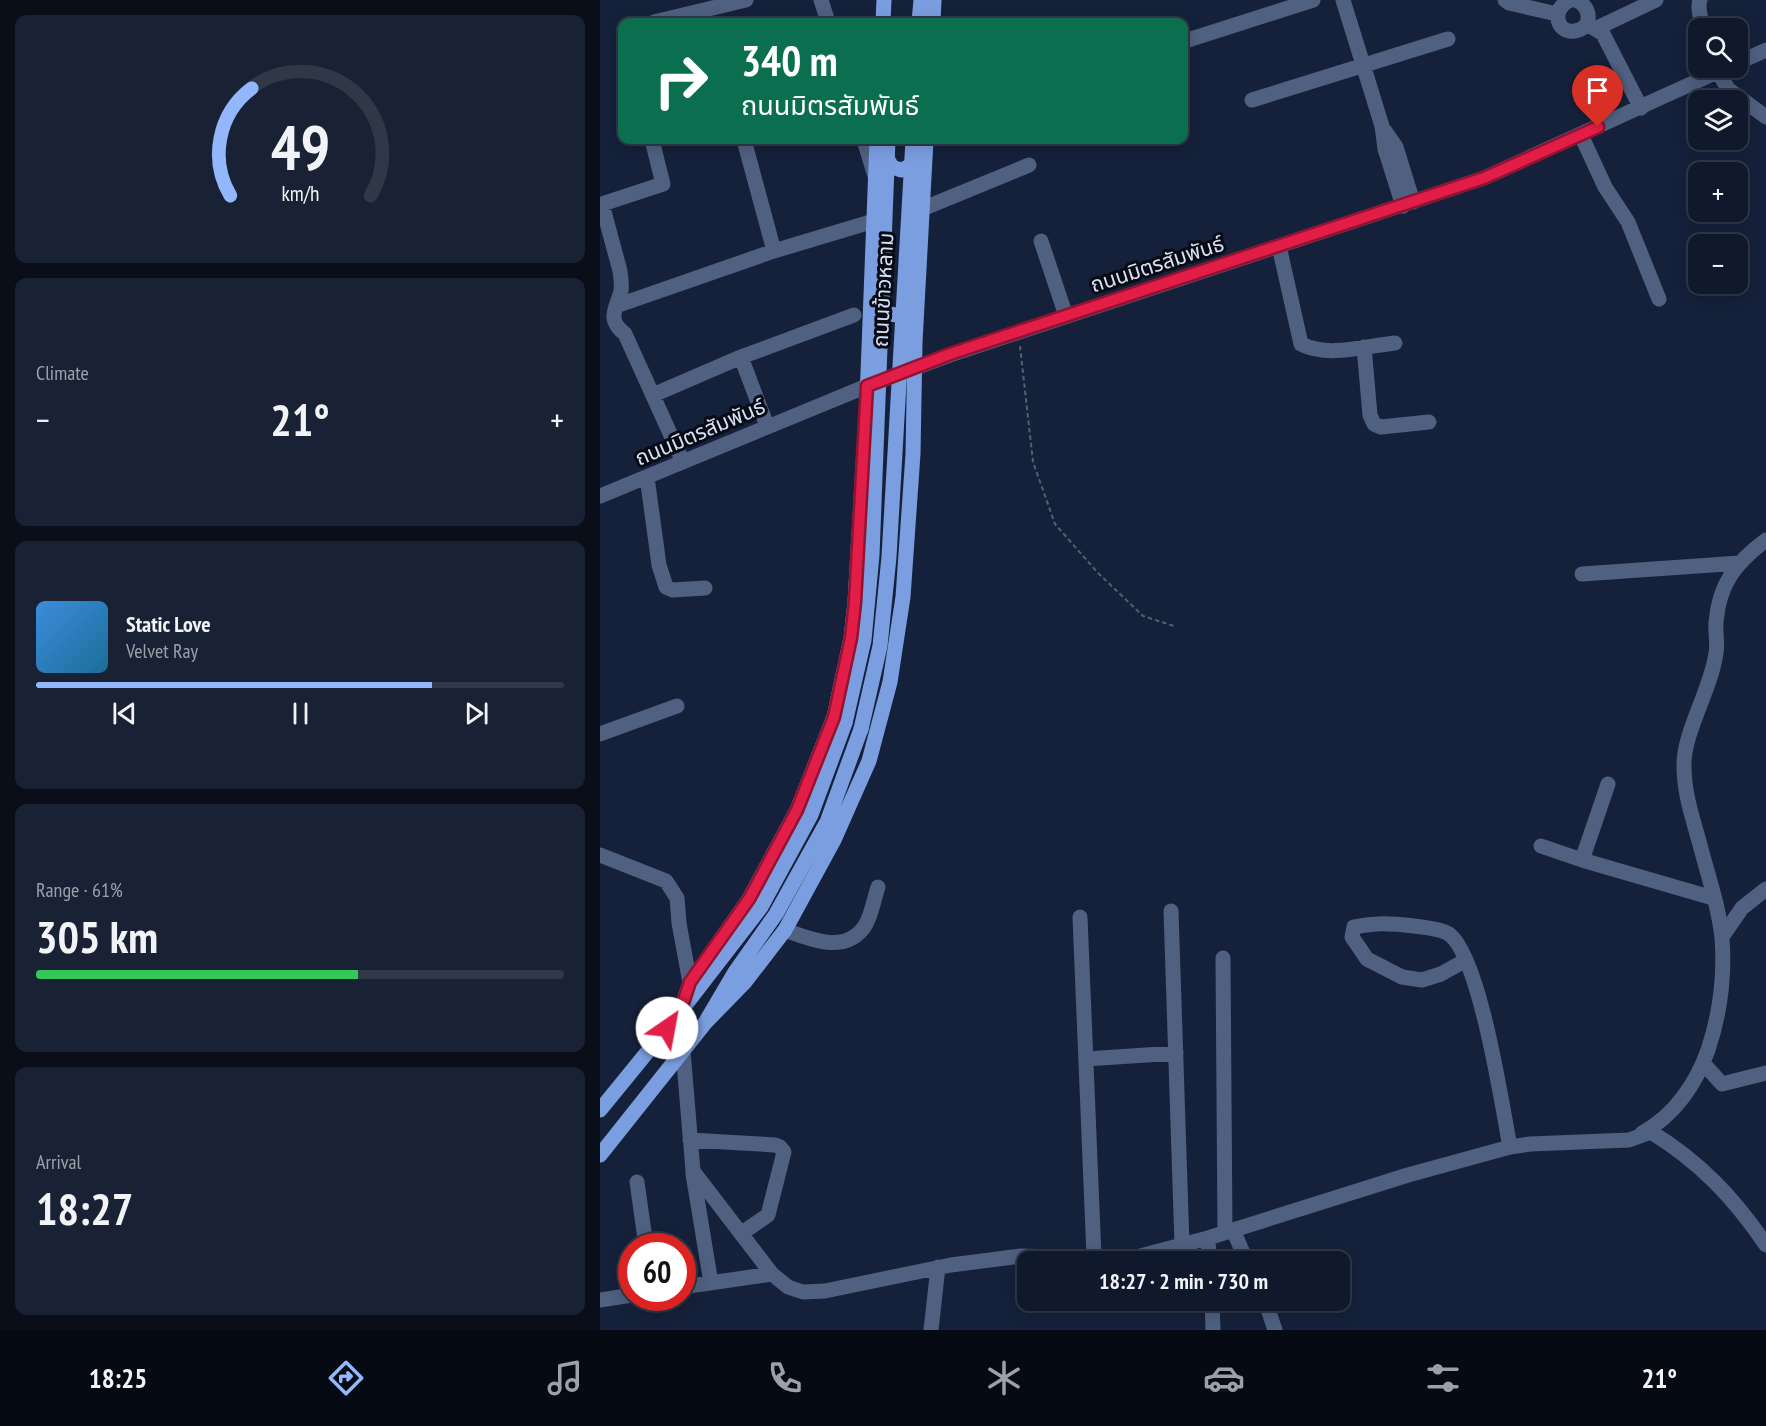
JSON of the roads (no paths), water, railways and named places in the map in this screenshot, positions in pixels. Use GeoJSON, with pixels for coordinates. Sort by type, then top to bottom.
{"type":"FeatureCollection","features":[{"type":"Feature","properties":{"kind":"main road"},"geometry":{"type":"LineString","coordinates":[[883,18],[884,0]]}},
{"type":"Feature","properties":{"kind":"main road"},"geometry":{"type":"LineString","coordinates":[[893,18],[894,0]]}},
{"type":"Feature","properties":{"kind":"main road"},"geometry":{"type":"LineString","coordinates":[[919,18],[921,0]]}},
{"type":"Feature","properties":{"kind":"main road"},"geometry":{"type":"LineString","coordinates":[[933,18],[934,0]]}},
{"type":"Feature","properties":{"kind":"main road"},"geometry":{"type":"LineString","coordinates":[[680,1012],[690,982],[749,899],[797,810],[834,717],[851,638],[855,602],[867,386],[875,176],[879,144]]}},
{"type":"Feature","properties":{"kind":"main road"},"geometry":{"type":"LineString","coordinates":[[880,144],[886,159],[892,166],[901,170],[911,166],[918,158],[923,144]]}},
{"type":"Feature","properties":{"kind":"main road","name":"ถนนข้าวหลาม"},"geometry":{"type":"LineString","coordinates":[[600,1110],[761,907],[811,815],[845,723],[864,639],[872,555],[888,144]]}},
{"type":"Feature","properties":{"kind":"main road","name":"ถนนข้าวหลาม"},"geometry":{"type":"LineString","coordinates":[[600,1155],[705,1023],[735,972],[776,914],[827,822],[861,729],[880,646],[889,557],[913,144]]}},
{"type":"Feature","properties":{"kind":"main road"},"geometry":{"type":"LineString","coordinates":[[705,1023],[745,982],[785,930],[834,840],[869,762],[890,682],[903,597],[913,454],[925,144]]}},
{"type":"Feature","properties":{"kind":"main road"},"geometry":{"type":"LineString","coordinates":[[871,266],[874,291],[880,305],[886,312],[896,315],[905,312],[912,304],[920,275]]}},
{"type":"Feature","properties":{"kind":"main road"},"geometry":{"type":"LineString","coordinates":[[863,455],[884,419],[894,417],[907,427],[913,454]]}},
{"type":"Feature","properties":{"kind":"main road"},"geometry":{"type":"LineString","coordinates":[[855,602],[862,575],[876,567],[890,568],[897,572],[903,597]]}},
{"type":"Feature","properties":{"kind":"street"},"geometry":{"type":"LineString","coordinates":[[692,18],[711,16],[746,0]]}},
{"type":"Feature","properties":{"kind":"street"},"geometry":{"type":"LineString","coordinates":[[821,0],[827,18]]}},
{"type":"Feature","properties":{"kind":"street"},"geometry":{"type":"LineString","coordinates":[[1188,40],[1313,0]]}},
{"type":"Feature","properties":{"kind":"street"},"geometry":{"type":"LineString","coordinates":[[1343,0],[1382,126],[1385,149],[1408,204]]}},
{"type":"Feature","properties":{"kind":"street"},"geometry":{"type":"LineString","coordinates":[[1505,0],[1509,3],[1557,14]]}},
{"type":"Feature","properties":{"kind":"street"},"geometry":{"type":"LineString","coordinates":[[1571,0],[1561,5],[1557,14],[1560,24],[1568,31],[1578,31],[1656,0]]}},
{"type":"Feature","properties":{"kind":"street"},"geometry":{"type":"LineString","coordinates":[[1576,0],[1584,4],[1587,9],[1596,39],[1636,110]]}},
{"type":"Feature","properties":{"kind":"street"},"geometry":{"type":"LineString","coordinates":[[1700,0],[1701,18]]}},
{"type":"Feature","properties":{"kind":"street"},"geometry":{"type":"LineString","coordinates":[[1252,100],[1448,39]]}},
{"type":"Feature","properties":{"kind":"street"},"geometry":{"type":"LineString","coordinates":[[1748,58],[1766,50]]}},
{"type":"Feature","properties":{"kind":"street","name":"ถนนมิตรสัมพันธ์"},"geometry":{"type":"LineString","coordinates":[[600,496],[767,426],[915,368],[1484,178],[1702,78]]}},
{"type":"Feature","properties":{"kind":"street"},"geometry":{"type":"LineString","coordinates":[[1724,78],[1728,89],[1766,117]]}},
{"type":"Feature","properties":{"kind":"street"},"geometry":{"type":"LineString","coordinates":[[1581,135],[1605,187],[1628,222],[1659,299]]}},
{"type":"Feature","properties":{"kind":"street"},"geometry":{"type":"LineString","coordinates":[[653,144],[663,184],[602,204],[622,282],[614,322],[625,334],[683,462]]}},
{"type":"Feature","properties":{"kind":"street"},"geometry":{"type":"LineString","coordinates":[[745,144],[774,251]]}},
{"type":"Feature","properties":{"kind":"street"},"geometry":{"type":"LineString","coordinates":[[865,144],[875,176]]}},
{"type":"Feature","properties":{"kind":"street"},"geometry":{"type":"LineString","coordinates":[[922,209],[1029,165]]}},
{"type":"Feature","properties":{"kind":"street"},"geometry":{"type":"LineString","coordinates":[[616,306],[774,251],[874,221]]}},
{"type":"Feature","properties":{"kind":"street"},"geometry":{"type":"LineString","coordinates":[[1041,241],[1066,316]]}},
{"type":"Feature","properties":{"kind":"street"},"geometry":{"type":"LineString","coordinates":[[1279,246],[1301,344],[1308,348],[1325,351],[1395,343]]}},
{"type":"Feature","properties":{"kind":"street"},"geometry":{"type":"LineString","coordinates":[[653,395],[741,357],[854,315]]}},
{"type":"Feature","properties":{"kind":"street"},"geometry":{"type":"LineString","coordinates":[[1364,346],[1370,415],[1374,424],[1381,427],[1429,422]]}},
{"type":"Feature","properties":{"kind":"street"},"geometry":{"type":"LineString","coordinates":[[741,357],[767,426]]}},
{"type":"Feature","properties":{"kind":"street"},"geometry":{"type":"LineString","coordinates":[[647,477],[659,565],[666,587],[673,590],[705,588]]}},
{"type":"Feature","properties":{"kind":"street"},"geometry":{"type":"LineString","coordinates":[[1629,1140],[1660,1123],[1691,1088],[1703,1063],[1717,1021],[1723,972],[1722,937],[1685,792],[1684,762],[1688,742],[1711,681],[1717,651],[1716,622],[1722,588],[1740,563],[1766,540]]}},
{"type":"Feature","properties":{"kind":"street"},"geometry":{"type":"LineString","coordinates":[[1582,574],[1740,563]]}},
{"type":"Feature","properties":{"kind":"street"},"geometry":{"type":"LineString","coordinates":[[600,734],[677,706]]}},
{"type":"Feature","properties":{"kind":"street"},"geometry":{"type":"LineString","coordinates":[[1582,860],[1608,784]]}},
{"type":"Feature","properties":{"kind":"street"},"geometry":{"type":"LineString","coordinates":[[1541,846],[1713,898]]}},
{"type":"Feature","properties":{"kind":"street"},"geometry":{"type":"LineString","coordinates":[[600,855],[666,881],[677,898],[679,923],[690,982]]}},
{"type":"Feature","properties":{"kind":"street"},"geometry":{"type":"LineString","coordinates":[[785,930],[832,944],[851,938],[866,924],[878,888]]}},
{"type":"Feature","properties":{"kind":"street"},"geometry":{"type":"LineString","coordinates":[[1722,937],[1742,908],[1766,889]]}},
{"type":"Feature","properties":{"kind":"street"},"geometry":{"type":"LineString","coordinates":[[1171,911],[1182,1245]]}},
{"type":"Feature","properties":{"kind":"street"},"geometry":{"type":"LineString","coordinates":[[1080,917],[1094,1251]]}},
{"type":"Feature","properties":{"kind":"street"},"geometry":{"type":"LineString","coordinates":[[1466,960],[1442,974],[1422,980],[1402,977],[1366,959],[1352,937],[1354,927],[1376,924],[1422,927],[1447,932],[1455,940],[1466,960],[1484,1015],[1510,1147]]}},
{"type":"Feature","properties":{"kind":"street"},"geometry":{"type":"LineString","coordinates":[[1223,958],[1229,1231],[1241,1251]]}},
{"type":"Feature","properties":{"kind":"street"},"geometry":{"type":"LineString","coordinates":[[683,1051],[693,1171],[711,1283]]}},
{"type":"Feature","properties":{"kind":"street"},"geometry":{"type":"LineString","coordinates":[[1086,1059],[1176,1053]]}},
{"type":"Feature","properties":{"kind":"street"},"geometry":{"type":"LineString","coordinates":[[1703,1063],[1722,1084],[1766,1073]]}},
{"type":"Feature","properties":{"kind":"street"},"geometry":{"type":"LineString","coordinates":[[1159,1251],[1208,1238],[1408,1174],[1510,1147],[1530,1144],[1629,1140],[1651,1132],[1680,1149],[1713,1179],[1763,1236]]}},
{"type":"Feature","properties":{"kind":"street"},"geometry":{"type":"LineString","coordinates":[[690,1140],[775,1145],[784,1152],[768,1215],[742,1233]]}},
{"type":"Feature","properties":{"kind":"street"},"geometry":{"type":"LineString","coordinates":[[693,1171],[772,1274],[788,1287],[802,1292],[825,1292],[938,1267],[1017,1257]]}},
{"type":"Feature","properties":{"kind":"street"},"geometry":{"type":"LineString","coordinates":[[637,1182],[644,1233]]}},
{"type":"Feature","properties":{"kind":"street"},"geometry":{"type":"LineString","coordinates":[[1208,1238],[1209,1251]]}},
{"type":"Feature","properties":{"kind":"street"},"geometry":{"type":"LineString","coordinates":[[931,1330],[938,1267]]}},
{"type":"Feature","properties":{"kind":"street"},"geometry":{"type":"LineString","coordinates":[[696,1285],[772,1274]]}},
{"type":"Feature","properties":{"kind":"street"},"geometry":{"type":"LineString","coordinates":[[600,1300],[618,1297]]}},
{"type":"Feature","properties":{"kind":"street"},"geometry":{"type":"LineString","coordinates":[[1212,1311],[1213,1330]]}},
{"type":"Feature","properties":{"kind":"street"},"geometry":{"type":"LineString","coordinates":[[1269,1311],[1275,1330]]}}]}
